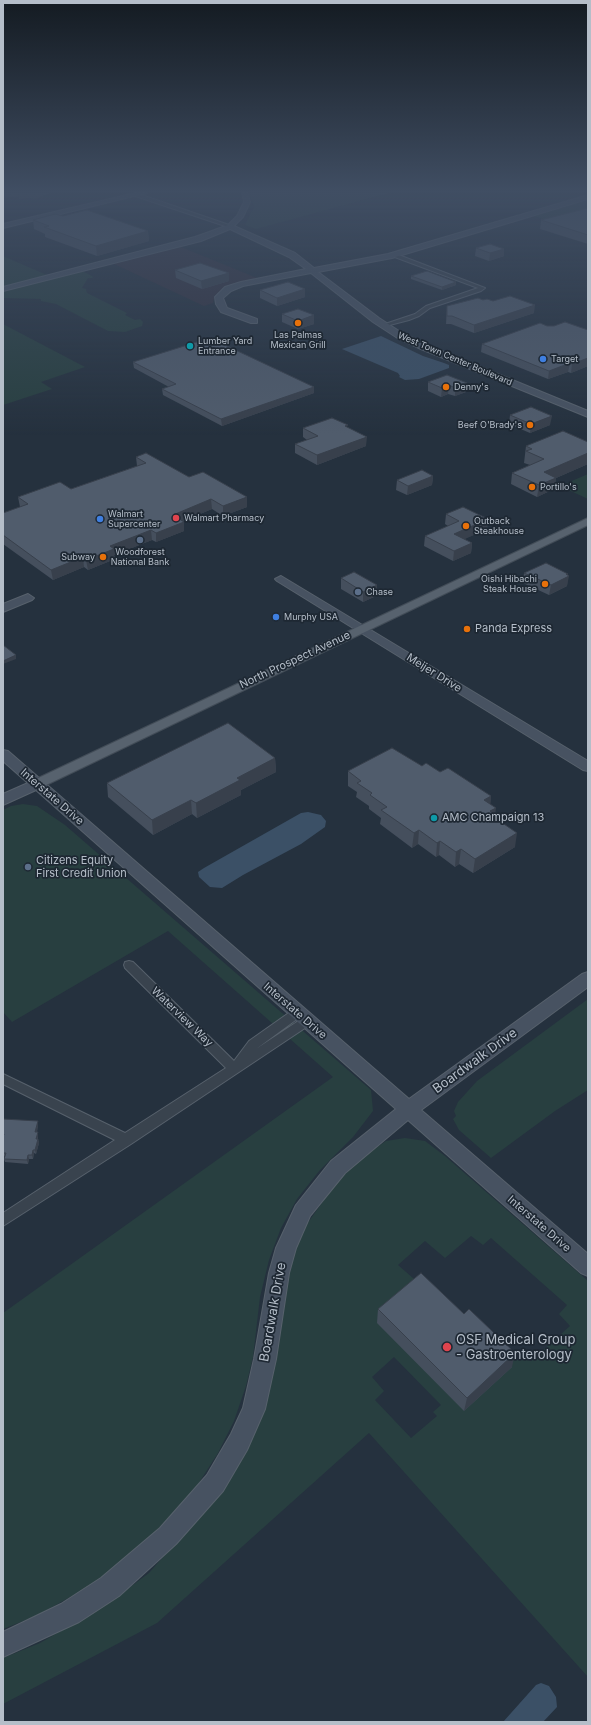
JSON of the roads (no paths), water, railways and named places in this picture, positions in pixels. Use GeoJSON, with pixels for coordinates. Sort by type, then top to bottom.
{"type":"FeatureCollection","features":[{"type":"Feature","properties":{"kind":"main road"},"geometry":{"type":"LineString","coordinates":[[3,289],[63,274]]}},
{"type":"Feature","properties":{"kind":"main road"},"geometry":{"type":"LineString","coordinates":[[254,321],[224,310],[220,304],[219,297],[228,289],[241,284],[294,274]]}},
{"type":"Feature","properties":{"kind":"main road","name":"West Town Center Boulevard"},"geometry":{"type":"LineString","coordinates":[[316,274],[384,326],[424,347],[588,414]]}},
{"type":"Feature","properties":{"kind":"main road","name":"West Town Center Boulevard"},"geometry":{"type":"LineString","coordinates":[[330,274],[394,322],[432,343],[588,407]]}},
{"type":"Feature","properties":{"kind":"main road","name":"North Prospect Avenue"},"geometry":{"type":"LineString","coordinates":[[3,800],[588,521]]}},
{"type":"Feature","properties":{"kind":"main road","name":"Meijer Drive"},"geometry":{"type":"LineString","coordinates":[[281,579],[588,766]]}},
{"type":"Feature","properties":{"kind":"main road"},"geometry":{"type":"LineString","coordinates":[[3,608],[28,598]]}},
{"type":"Feature","properties":{"kind":"main road","name":"Interstate Drive"},"geometry":{"type":"LineString","coordinates":[[3,754],[588,1267]]}},
{"type":"Feature","properties":{"kind":"main road","name":"Boardwalk Drive"},"geometry":{"type":"LineString","coordinates":[[3,1644],[70,1613],[110,1586],[163,1541],[215,1483],[239,1442],[254,1409],[265,1359],[279,1273],[286,1248],[303,1211],[338,1167],[389,1124],[588,978]]}},
{"type":"Feature","properties":{"kind":"street"},"geometry":{"type":"LineString","coordinates":[[384,326],[417,315],[428,307],[482,288],[443,274]]}},
{"type":"Feature","properties":{"kind":"street","name":"Waterview Way"},"geometry":{"type":"LineString","coordinates":[[129,965],[234,1068]]}},
{"type":"Feature","properties":{"kind":"street"},"geometry":{"type":"LineString","coordinates":[[3,1220],[234,1068],[302,1017]]}},
{"type":"Feature","properties":{"kind":"street"},"geometry":{"type":"LineString","coordinates":[[3,1079],[126,1140]]}},
{"type":"Feature","properties":{"kind":"place","name":"Las Palmas Mexican Grill"},"geometry":{"type":"Point","coordinates":[298,323]}},
{"type":"Feature","properties":{"kind":"place","name":"Lumber Yard Entrance"},"geometry":{"type":"Point","coordinates":[190,346]}},
{"type":"Feature","properties":{"kind":"place","name":"Target"},"geometry":{"type":"Point","coordinates":[543,359]}},
{"type":"Feature","properties":{"kind":"place","name":"Denny's"},"geometry":{"type":"Point","coordinates":[446,387]}},
{"type":"Feature","properties":{"kind":"place","name":"Beef O'Brady's"},"geometry":{"type":"Point","coordinates":[530,425]}},
{"type":"Feature","properties":{"kind":"place","name":"Portillo's"},"geometry":{"type":"Point","coordinates":[532,487]}},
{"type":"Feature","properties":{"kind":"place","name":"Walmart Pharmacy"},"geometry":{"type":"Point","coordinates":[176,518]}},
{"type":"Feature","properties":{"kind":"place","name":"Walmart Supercenter"},"geometry":{"type":"Point","coordinates":[100,519]}},
{"type":"Feature","properties":{"kind":"place","name":"Outback Steakhouse"},"geometry":{"type":"Point","coordinates":[466,526]}},
{"type":"Feature","properties":{"kind":"place","name":"Woodforest National Bank"},"geometry":{"type":"Point","coordinates":[140,540]}},
{"type":"Feature","properties":{"kind":"place","name":"Subway"},"geometry":{"type":"Point","coordinates":[103,557]}},
{"type":"Feature","properties":{"kind":"place","name":"Oishi Hibachi Steak House"},"geometry":{"type":"Point","coordinates":[545,584]}},
{"type":"Feature","properties":{"kind":"place","name":"Chase"},"geometry":{"type":"Point","coordinates":[358,592]}},
{"type":"Feature","properties":{"kind":"place","name":"Murphy USA"},"geometry":{"type":"Point","coordinates":[276,617]}},
{"type":"Feature","properties":{"kind":"place","name":"Panda Express"},"geometry":{"type":"Point","coordinates":[467,629]}},
{"type":"Feature","properties":{"kind":"place","name":"AMC Champaign 13"},"geometry":{"type":"Point","coordinates":[434,818]}},
{"type":"Feature","properties":{"kind":"place","name":"Citizens Equity First Credit Union"},"geometry":{"type":"Point","coordinates":[28,867]}},
{"type":"Feature","properties":{"kind":"place","name":"OSF Medical Group - Gastroenterology"},"geometry":{"type":"Point","coordinates":[447,1347]}}]}
